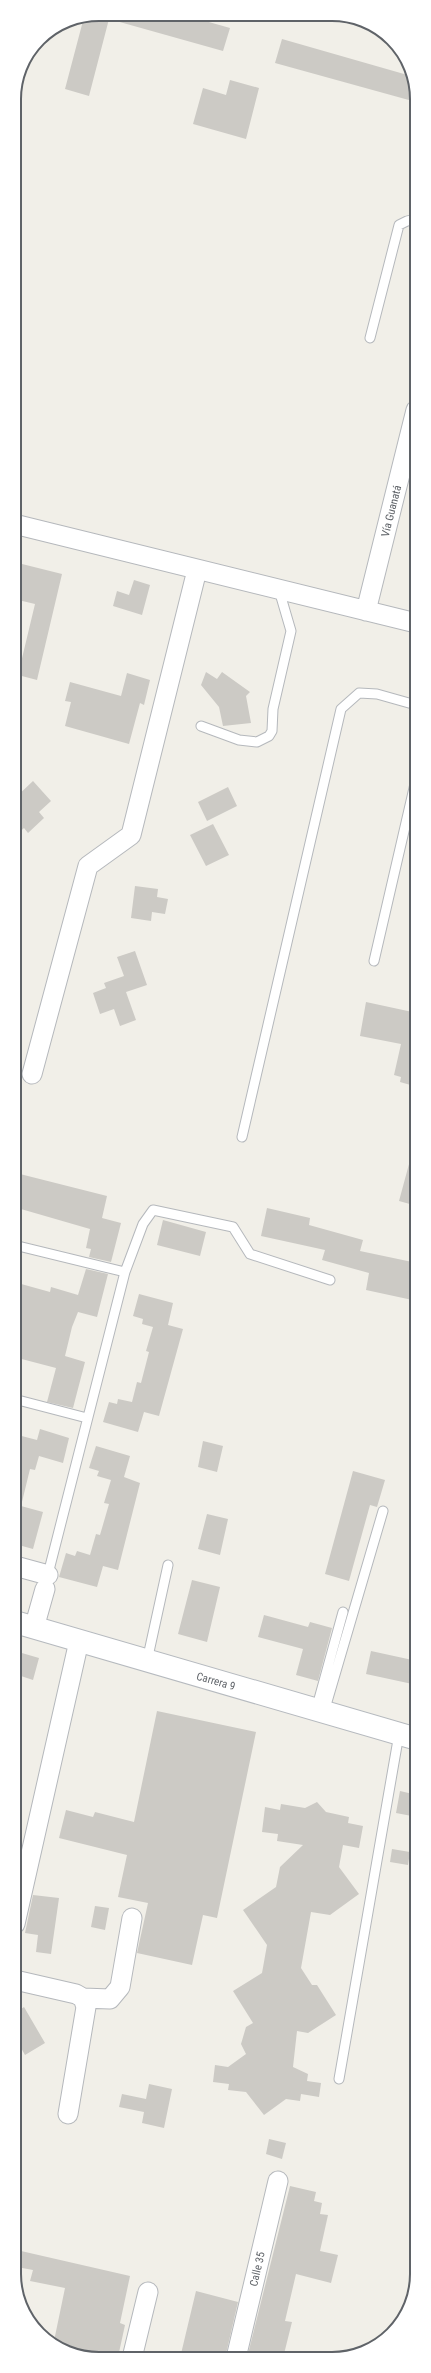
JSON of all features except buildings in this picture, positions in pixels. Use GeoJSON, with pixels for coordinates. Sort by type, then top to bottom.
{"type":"FeatureCollection","features":[{"type":"Feature","properties":{"kind":"main road","name":"Carrera 9"},"geometry":{"type":"LineString","coordinates":[[24,1625],[408,1736]]}},
{"type":"Feature","properties":{"kind":"street","name":"Vía Guanatá"},"geometry":{"type":"LineString","coordinates":[[366,611],[410,434]]}},
{"type":"Feature","properties":{"kind":"street"},"geometry":{"type":"LineString","coordinates":[[21,526],[410,622]]}},
{"type":"Feature","properties":{"kind":"street"},"geometry":{"type":"LineString","coordinates":[[32,1074],[88,866],[130,836],[197,570]]}},
{"type":"Feature","properties":{"kind":"street"},"geometry":{"type":"LineString","coordinates":[[21,1570],[46,1582],[24,1625]]}},
{"type":"Feature","properties":{"kind":"street"},"geometry":{"type":"LineString","coordinates":[[21,1897],[79,1641]]}},
{"type":"Feature","properties":{"kind":"street"},"geometry":{"type":"LineString","coordinates":[[21,1981],[76,1994],[83,1998],[110,1999],[120,1988],[132,1918]]}},
{"type":"Feature","properties":{"kind":"street"},"geometry":{"type":"LineString","coordinates":[[68,2114],[86,2007],[83,1998]]}},
{"type":"Feature","properties":{"kind":"street","name":"Calle 35"},"geometry":{"type":"LineString","coordinates":[[237,2352],[278,2181]]}},
{"type":"Feature","properties":{"kind":"street"},"geometry":{"type":"LineString","coordinates":[[133,2352],[148,2292]]}},
{"type":"Feature","properties":{"kind":"lane"},"geometry":{"type":"LineString","coordinates":[[370,338],[399,225],[410,221]]}},
{"type":"Feature","properties":{"kind":"lane"},"geometry":{"type":"LineString","coordinates":[[201,726],[239,740],[257,742],[269,736],[272,731],[273,709],[291,631],[279,590]]}},
{"type":"Feature","properties":{"kind":"lane"},"geometry":{"type":"LineString","coordinates":[[242,1137],[341,709],[359,693],[377,694],[410,703]]}},
{"type":"Feature","properties":{"kind":"lane"},"geometry":{"type":"LineString","coordinates":[[374,961],[410,802]]}},
{"type":"Feature","properties":{"kind":"lane"},"geometry":{"type":"LineString","coordinates":[[46,1582],[125,1272],[143,1224],[153,1210],[233,1227],[250,1254],[330,1280]]}},
{"type":"Feature","properties":{"kind":"lane"},"geometry":{"type":"LineString","coordinates":[[21,1247],[125,1272]]}},
{"type":"Feature","properties":{"kind":"lane"},"geometry":{"type":"LineString","coordinates":[[21,1401],[87,1418]]}},
{"type":"Feature","properties":{"kind":"lane"},"geometry":{"type":"LineString","coordinates":[[320,1711],[383,1511]]}},
{"type":"Feature","properties":{"kind":"lane"},"geometry":{"type":"LineString","coordinates":[[147,1661],[168,1565]]}},
{"type":"Feature","properties":{"kind":"lane"},"geometry":{"type":"LineString","coordinates":[[320,1711],[343,1612]]}},
{"type":"Feature","properties":{"kind":"lane"},"geometry":{"type":"LineString","coordinates":[[340,2078],[408,1736]]}}]}
